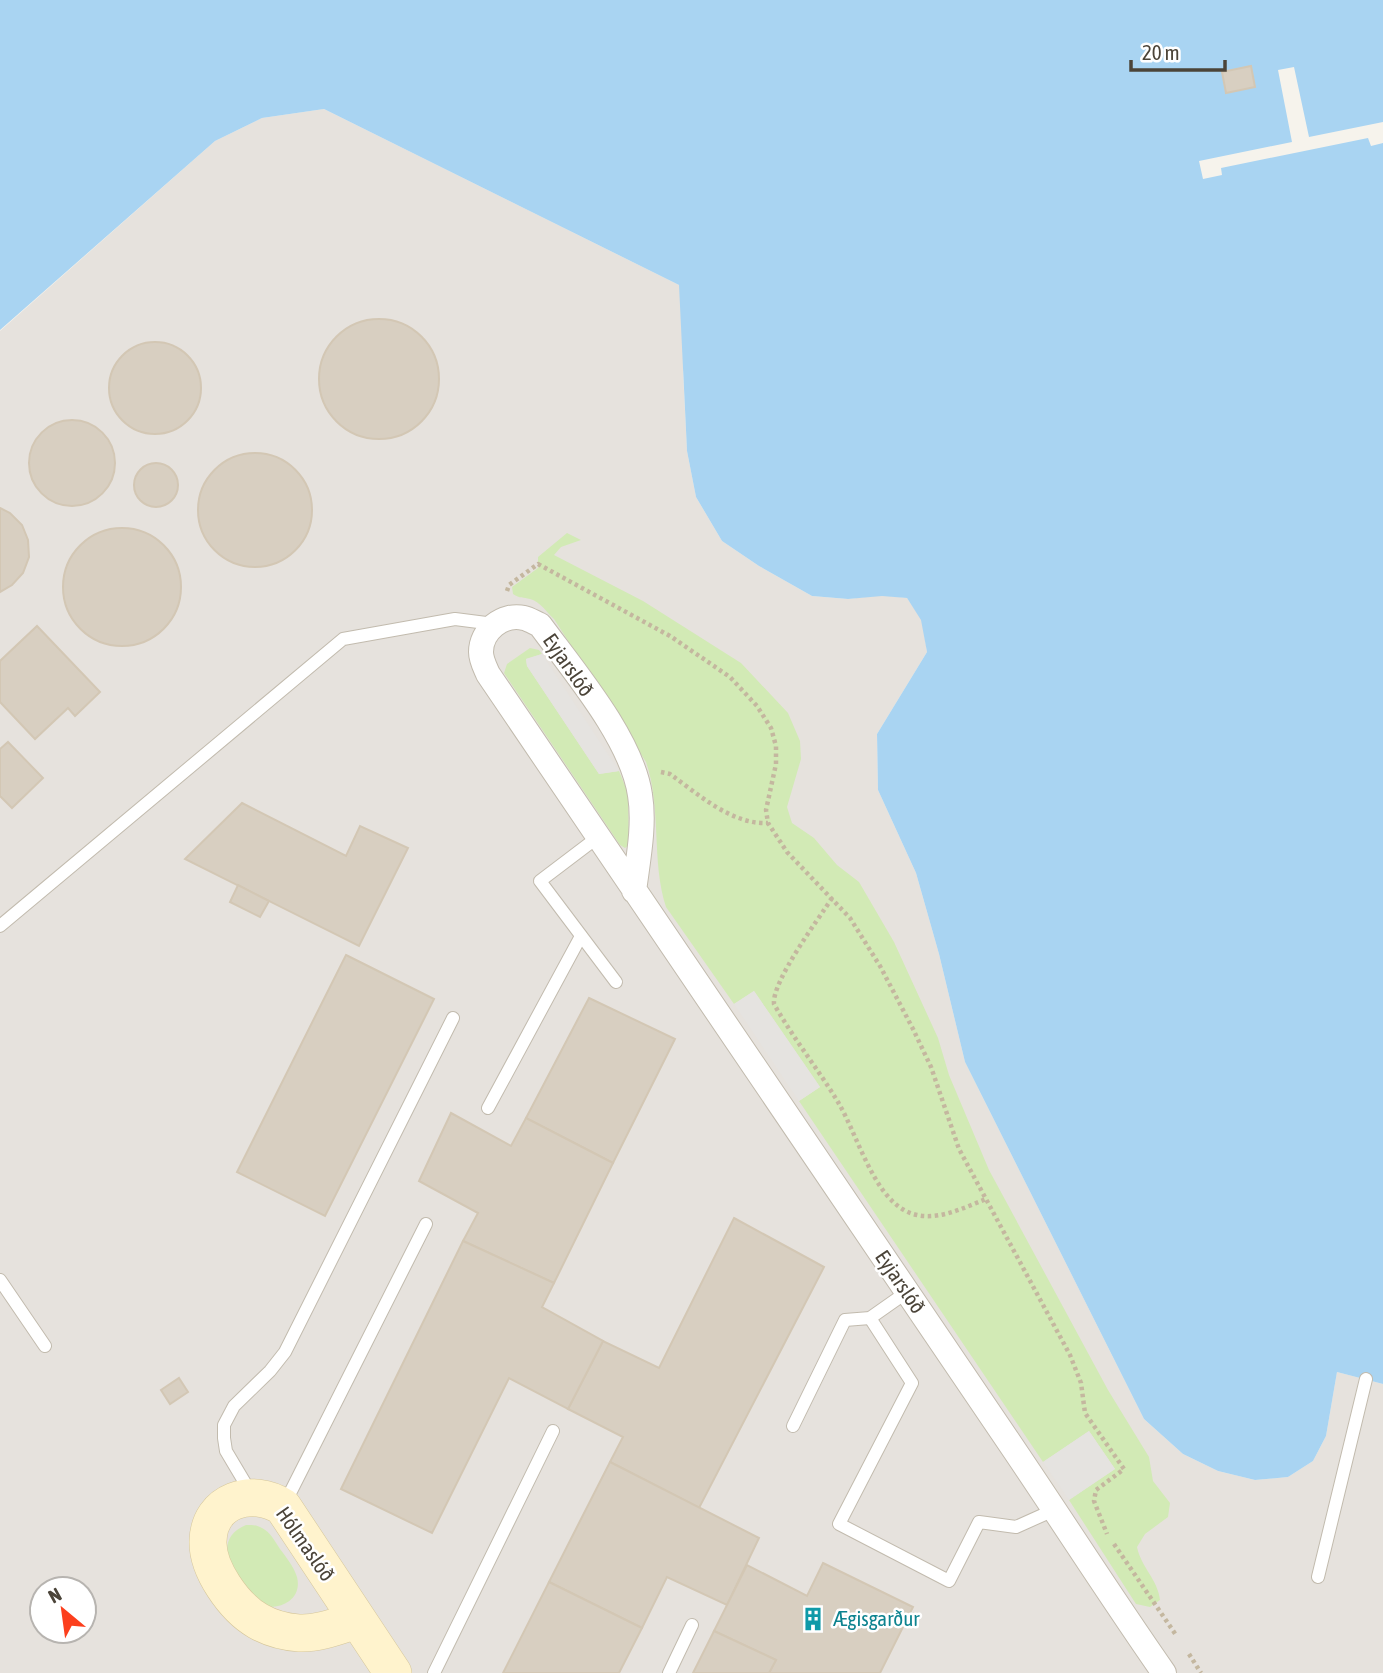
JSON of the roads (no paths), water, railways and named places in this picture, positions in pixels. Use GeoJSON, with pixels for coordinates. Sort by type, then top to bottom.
{"type":"FeatureCollection","features":[{"type":"Feature","properties":{"kind":"street","name":"Eyjarslóð"},"geometry":{"type":"LineString","coordinates":[[635,891],[641,797],[636,771],[614,732],[540,625],[525,618],[510,617],[494,624],[483,639],[481,655],[488,674],[1164,1673]]}},
{"type":"Feature","properties":{"kind":"street","name":"Hólmaslóð"},"geometry":{"type":"LineString","coordinates":[[357,1620],[315,1632],[285,1631],[258,1621],[234,1599],[215,1569],[208,1552],[207,1539],[216,1516],[224,1507],[235,1501],[268,1501],[357,1620],[393,1673]]}},
{"type":"Feature","properties":{"kind":"lane"},"geometry":{"type":"LineString","coordinates":[[0,926],[343,639],[455,619],[494,624]]}},
{"type":"Feature","properties":{"kind":"lane"},"geometry":{"type":"LineString","coordinates":[[598,837],[540,881],[616,982]]}},
{"type":"Feature","properties":{"kind":"lane"},"geometry":{"type":"LineString","coordinates":[[488,1108],[581,936]]}},
{"type":"Feature","properties":{"kind":"lane"},"geometry":{"type":"LineString","coordinates":[[426,1224],[268,1501],[226,1451],[223,1438],[228,1415],[285,1352],[453,1018]]}},
{"type":"Feature","properties":{"kind":"lane"},"geometry":{"type":"LineString","coordinates":[[0,1280],[46,1346]]}},
{"type":"Feature","properties":{"kind":"lane"},"geometry":{"type":"LineString","coordinates":[[793,1426],[845,1320],[870,1318],[907,1292]]}},
{"type":"Feature","properties":{"kind":"lane"},"geometry":{"type":"LineString","coordinates":[[870,1318],[912,1383],[839,1524],[949,1581],[979,1522],[1016,1527],[1054,1510]]}},
{"type":"Feature","properties":{"kind":"lane"},"geometry":{"type":"LineString","coordinates":[[1318,1577],[1366,1380]]}},
{"type":"Feature","properties":{"kind":"lane"},"geometry":{"type":"LineString","coordinates":[[434,1673],[553,1431]]}},
{"type":"Feature","properties":{"kind":"lane"},"geometry":{"type":"LineString","coordinates":[[669,1673],[692,1625]]}},
{"type":"Feature","properties":{"kind":"water"},"geometry":{"type":"Polygon","coordinates":[[[0,0],[1383,0],[1383,1384],[1337,1372],[1326,1436],[1313,1461],[1288,1477],[1255,1480],[1218,1471],[1183,1454],[1144,1419],[965,1062],[916,873],[878,790],[877,734],[927,652],[921,620],[907,598],[882,596],[848,599],[812,596],[722,541],[696,497],[687,451],[679,285],[324,109],[262,118],[215,141],[0,330],[0,0]]]}},
{"type":"Feature","properties":{"kind":"place","name":"Ægisgarður"},"geometry":{"type":"Point","coordinates":[813,1619]}}]}
